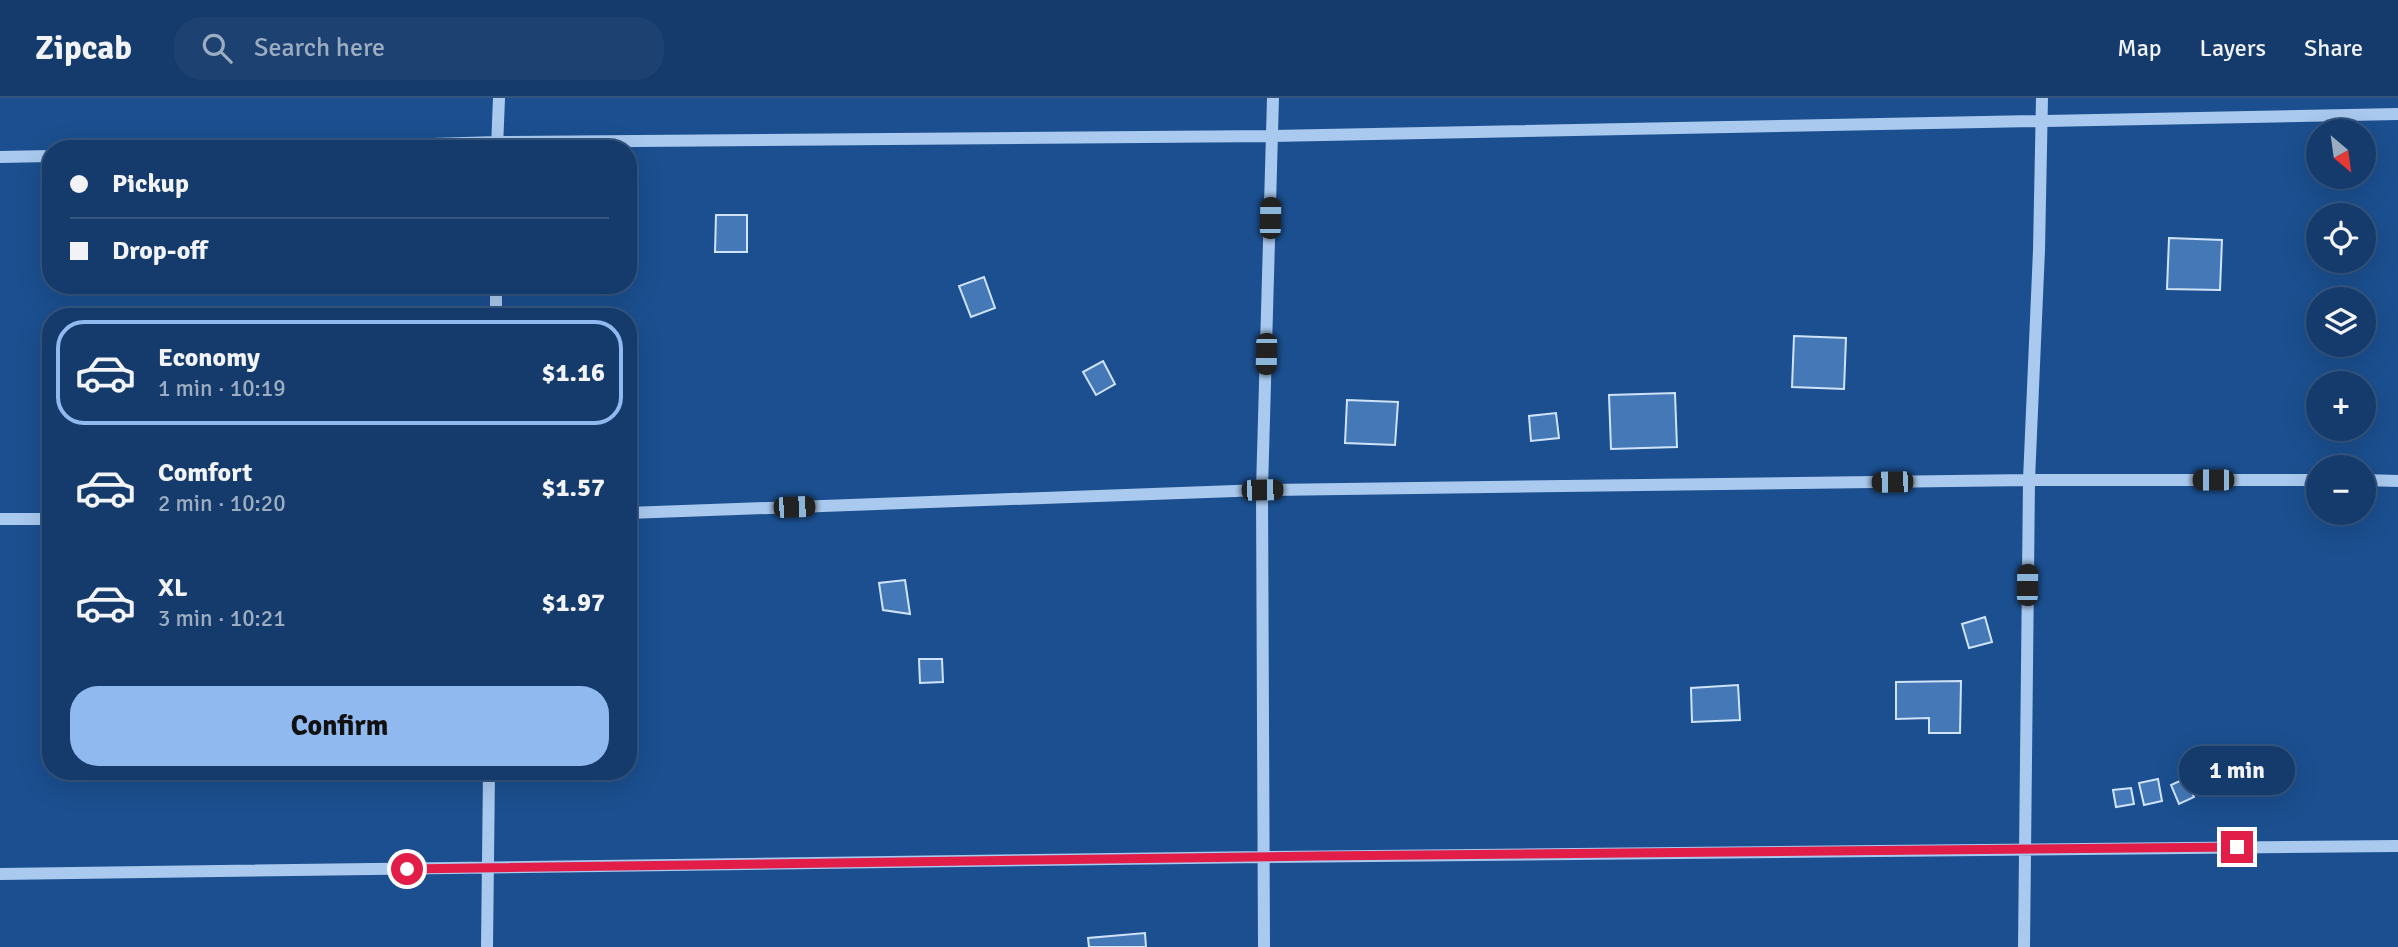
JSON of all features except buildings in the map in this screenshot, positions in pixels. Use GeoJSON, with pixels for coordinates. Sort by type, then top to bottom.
{"type":"FeatureCollection","features":[{"type":"Feature","properties":{"kind":"street"},"geometry":{"type":"LineString","coordinates":[[497,140],[499,98]]}},
{"type":"Feature","properties":{"kind":"street"},"geometry":{"type":"LineString","coordinates":[[1264,947],[1262,490],[1273,98]]}},
{"type":"Feature","properties":{"kind":"street"},"geometry":{"type":"LineString","coordinates":[[2024,947],[2029,480],[2039,250],[2042,98]]}},
{"type":"Feature","properties":{"kind":"street"},"geometry":{"type":"LineString","coordinates":[[637,143],[1272,136],[2398,114]]}},
{"type":"Feature","properties":{"kind":"street"},"geometry":{"type":"LineString","coordinates":[[0,157],[42,156]]}},
{"type":"Feature","properties":{"kind":"street"},"geometry":{"type":"LineString","coordinates":[[637,513],[1262,490],[2029,480],[2306,480]]}},
{"type":"Feature","properties":{"kind":"street"},"geometry":{"type":"LineString","coordinates":[[2376,481],[2398,481]]}},
{"type":"Feature","properties":{"kind":"street"},"geometry":{"type":"LineString","coordinates":[[0,519],[42,519]]}},
{"type":"Feature","properties":{"kind":"street"},"geometry":{"type":"LineString","coordinates":[[487,947],[489,780]]}},
{"type":"Feature","properties":{"kind":"street"},"geometry":{"type":"LineString","coordinates":[[0,874],[2023,848],[2398,846]]}},
{"type":"Feature","properties":{"kind":"route"},"geometry":{"type":"LineString","coordinates":[[407,869],[2237,847]]}}]}
